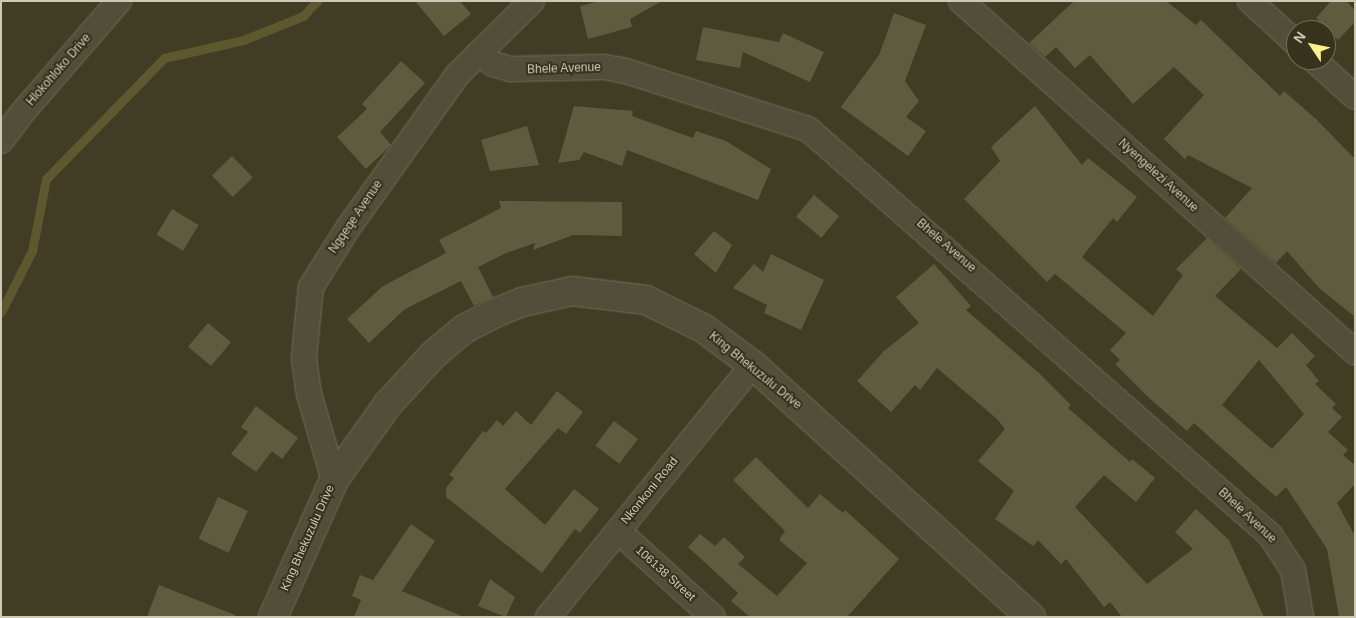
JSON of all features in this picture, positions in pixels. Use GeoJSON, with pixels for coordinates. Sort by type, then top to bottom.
{"type":"FeatureCollection","features":[{"type":"Feature","properties":{"kind":"street","name":"Hlokohloko Drive"},"geometry":{"type":"LineString","coordinates":[[1,141],[22,112],[119,1]]}},
{"type":"Feature","properties":{"kind":"street","name":"Ngqeqe Avenue"},"geometry":{"type":"LineString","coordinates":[[334,480],[309,394],[304,357],[311,287],[421,124],[457,75],[532,1]]}},
{"type":"Feature","properties":{"kind":"street","name":"Nyengelezi Avenue"},"geometry":{"type":"LineString","coordinates":[[961,1],[1355,352]]}},
{"type":"Feature","properties":{"kind":"street"},"geometry":{"type":"LineString","coordinates":[[1250,1],[1286,34]]}},
{"type":"Feature","properties":{"kind":"street","name":"Bhele Avenue"},"geometry":{"type":"LineString","coordinates":[[479,54],[493,64],[511,69],[604,67],[626,71],[808,128],[1270,535],[1293,570],[1301,617]]}},
{"type":"Feature","properties":{"kind":"street"},"geometry":{"type":"LineString","coordinates":[[1325,70],[1355,97]]}},
{"type":"Feature","properties":{"kind":"street","name":"King Bhekuzulu Drive"},"geometry":{"type":"LineString","coordinates":[[273,617],[334,480],[388,404],[434,354],[464,329],[522,302],[572,291],[646,300],[702,328],[753,366],[1032,617]]}},
{"type":"Feature","properties":{"kind":"street","name":"Nkonkoni Road"},"geometry":{"type":"LineString","coordinates":[[548,617],[753,366]]}},
{"type":"Feature","properties":{"kind":"street","name":"106138 Street"},"geometry":{"type":"LineString","coordinates":[[618,531],[713,617]]}},
{"type":"Feature","properties":{"kind":"building"},"geometry":{"type":"Polygon","coordinates":[[[415,1],[460,1],[471,14],[444,36],[415,1]]]}},
{"type":"Feature","properties":{"kind":"building"},"geometry":{"type":"Polygon","coordinates":[[[600,1],[662,1],[630,19],[632,27],[588,39],[580,6],[600,1]]]}},
{"type":"Feature","properties":{"kind":"building"},"geometry":{"type":"Polygon","coordinates":[[[1074,1],[1166,1],[1196,25],[1201,20],[1280,96],[1284,91],[1317,120],[1355,159],[1355,317],[1319,288],[1287,251],[1276,263],[1225,218],[1252,188],[1188,155],[1185,159],[1164,139],[1204,95],[1174,67],[1133,104],[1090,55],[1075,68],[1056,47],[1045,57],[1029,43],[1074,1]]]}},
{"type":"Feature","properties":{"kind":"building"},"geometry":{"type":"Polygon","coordinates":[[[1331,1],[1346,1],[1355,10],[1355,22],[1338,40],[1336,38],[1336,20],[1318,20],[1316,18],[1331,1]]]}},
{"type":"Feature","properties":{"kind":"building"},"geometry":{"type":"Polygon","coordinates":[[[894,13],[926,25],[905,81],[919,101],[906,117],[926,131],[908,156],[841,107],[879,55],[894,13]]]}},
{"type":"Feature","properties":{"kind":"building"},"geometry":{"type":"Polygon","coordinates":[[[703,27],[779,42],[783,33],[824,52],[810,82],[743,52],[740,68],[696,60],[703,27]]]}},
{"type":"Feature","properties":{"kind":"building"},"geometry":{"type":"Polygon","coordinates":[[[401,61],[425,83],[380,132],[391,145],[366,169],[337,137],[367,109],[362,104],[401,61]]]}},
{"type":"Feature","properties":{"kind":"building"},"geometry":{"type":"Polygon","coordinates":[[[574,106],[633,111],[632,116],[693,138],[696,131],[726,141],[771,169],[758,200],[627,150],[622,166],[584,152],[579,160],[558,163],[574,106]]]}},
{"type":"Feature","properties":{"kind":"building"},"geometry":{"type":"Polygon","coordinates":[[[1035,106],[1082,165],[1088,158],[1137,197],[1117,222],[1113,218],[1082,257],[1153,316],[1183,275],[1176,269],[1207,238],[1241,269],[1215,296],[1277,348],[1292,333],[1315,356],[1306,365],[1319,381],[1315,384],[1336,404],[1332,408],[1342,417],[1328,432],[1348,450],[1343,455],[1355,465],[1355,484],[1337,503],[1355,536],[1355,617],[1339,617],[1327,549],[1286,487],[1276,497],[1194,423],[1187,431],[1147,396],[1115,364],[1120,360],[1110,350],[1126,333],[1055,274],[1047,282],[964,199],[1000,161],[991,147],[1035,106]],[[1259,360],[1222,405],[1272,449],[1304,414],[1259,360]]]}},
{"type":"Feature","properties":{"kind":"building"},"geometry":{"type":"Polygon","coordinates":[[[527,126],[539,165],[490,171],[481,140],[527,126]]]}},
{"type":"Feature","properties":{"kind":"building"},"geometry":{"type":"Polygon","coordinates":[[[232,156],[253,178],[233,197],[212,175],[232,156]]]}},
{"type":"Feature","properties":{"kind":"building"},"geometry":{"type":"Polygon","coordinates":[[[814,195],[839,216],[821,238],[796,216],[814,195]]]}},
{"type":"Feature","properties":{"kind":"building"},"geometry":{"type":"Polygon","coordinates":[[[499,201],[622,202],[622,236],[573,235],[533,250],[535,243],[504,254],[478,267],[493,297],[474,306],[461,281],[405,309],[369,343],[347,319],[383,286],[446,253],[439,240],[501,208],[499,201]]]}},
{"type":"Feature","properties":{"kind":"building"},"geometry":{"type":"Polygon","coordinates":[[[172,209],[199,225],[183,251],[157,235],[172,209]]]}},
{"type":"Feature","properties":{"kind":"building"},"geometry":{"type":"Polygon","coordinates":[[[714,231],[732,245],[716,273],[694,254],[714,231]]]}},
{"type":"Feature","properties":{"kind":"building"},"geometry":{"type":"Polygon","coordinates":[[[771,254],[824,280],[801,330],[764,313],[767,305],[733,288],[754,264],[763,272],[771,254]]]}},
{"type":"Feature","properties":{"kind":"building"},"geometry":{"type":"Polygon","coordinates":[[[934,264],[971,306],[966,310],[1039,373],[1071,405],[1068,408],[1130,462],[1132,459],[1155,478],[1136,502],[1104,475],[1075,507],[1147,584],[1193,549],[1175,532],[1196,509],[1229,540],[1264,617],[1122,617],[1110,602],[1104,607],[1066,559],[1061,564],[1038,540],[1033,546],[995,519],[1014,491],[978,461],[1005,429],[997,419],[937,368],[920,390],[915,385],[891,412],[857,381],[884,351],[919,323],[896,297],[934,264]]]}},
{"type":"Feature","properties":{"kind":"building"},"geometry":{"type":"Polygon","coordinates":[[[208,323],[231,342],[211,366],[188,347],[208,323]]]}},
{"type":"Feature","properties":{"kind":"building"},"geometry":{"type":"Polygon","coordinates":[[[557,391],[583,412],[566,434],[558,428],[505,489],[545,525],[574,489],[599,509],[580,533],[575,529],[542,573],[446,497],[446,488],[454,478],[449,475],[483,431],[486,433],[497,420],[503,426],[516,411],[531,425],[557,391]]]}},
{"type":"Feature","properties":{"kind":"building"},"geometry":{"type":"Polygon","coordinates":[[[256,406],[298,438],[282,459],[272,451],[256,472],[231,454],[248,432],[241,427],[256,406]]]}},
{"type":"Feature","properties":{"kind":"building"},"geometry":{"type":"Polygon","coordinates":[[[614,421],[638,439],[619,464],[595,446],[614,421]]]}},
{"type":"Feature","properties":{"kind":"building"},"geometry":{"type":"Polygon","coordinates":[[[756,457],[808,508],[820,494],[843,513],[845,510],[899,559],[847,617],[750,617],[731,601],[738,593],[688,547],[700,534],[715,546],[724,537],[745,557],[738,564],[777,596],[807,563],[779,540],[785,531],[733,480],[756,457]]]}},
{"type":"Feature","properties":{"kind":"building"},"geometry":{"type":"Polygon","coordinates":[[[218,497],[248,511],[228,553],[199,539],[218,497]]]}},
{"type":"Feature","properties":{"kind":"building"},"geometry":{"type":"Polygon","coordinates":[[[411,524],[435,541],[402,591],[464,617],[354,617],[361,600],[352,596],[360,575],[373,580],[411,524]]]}},
{"type":"Feature","properties":{"kind":"building"},"geometry":{"type":"Polygon","coordinates":[[[490,579],[515,597],[506,617],[478,606],[490,579]]]}},
{"type":"Feature","properties":{"kind":"building"},"geometry":{"type":"Polygon","coordinates":[[[159,585],[235,615],[235,617],[147,617],[159,585]]]}},
{"type":"Feature","properties":{"kind":"waterway"},"geometry":{"type":"LineString","coordinates":[[1,312],[32,251],[46,179],[164,58],[243,40],[303,16],[317,1]]}}]}
